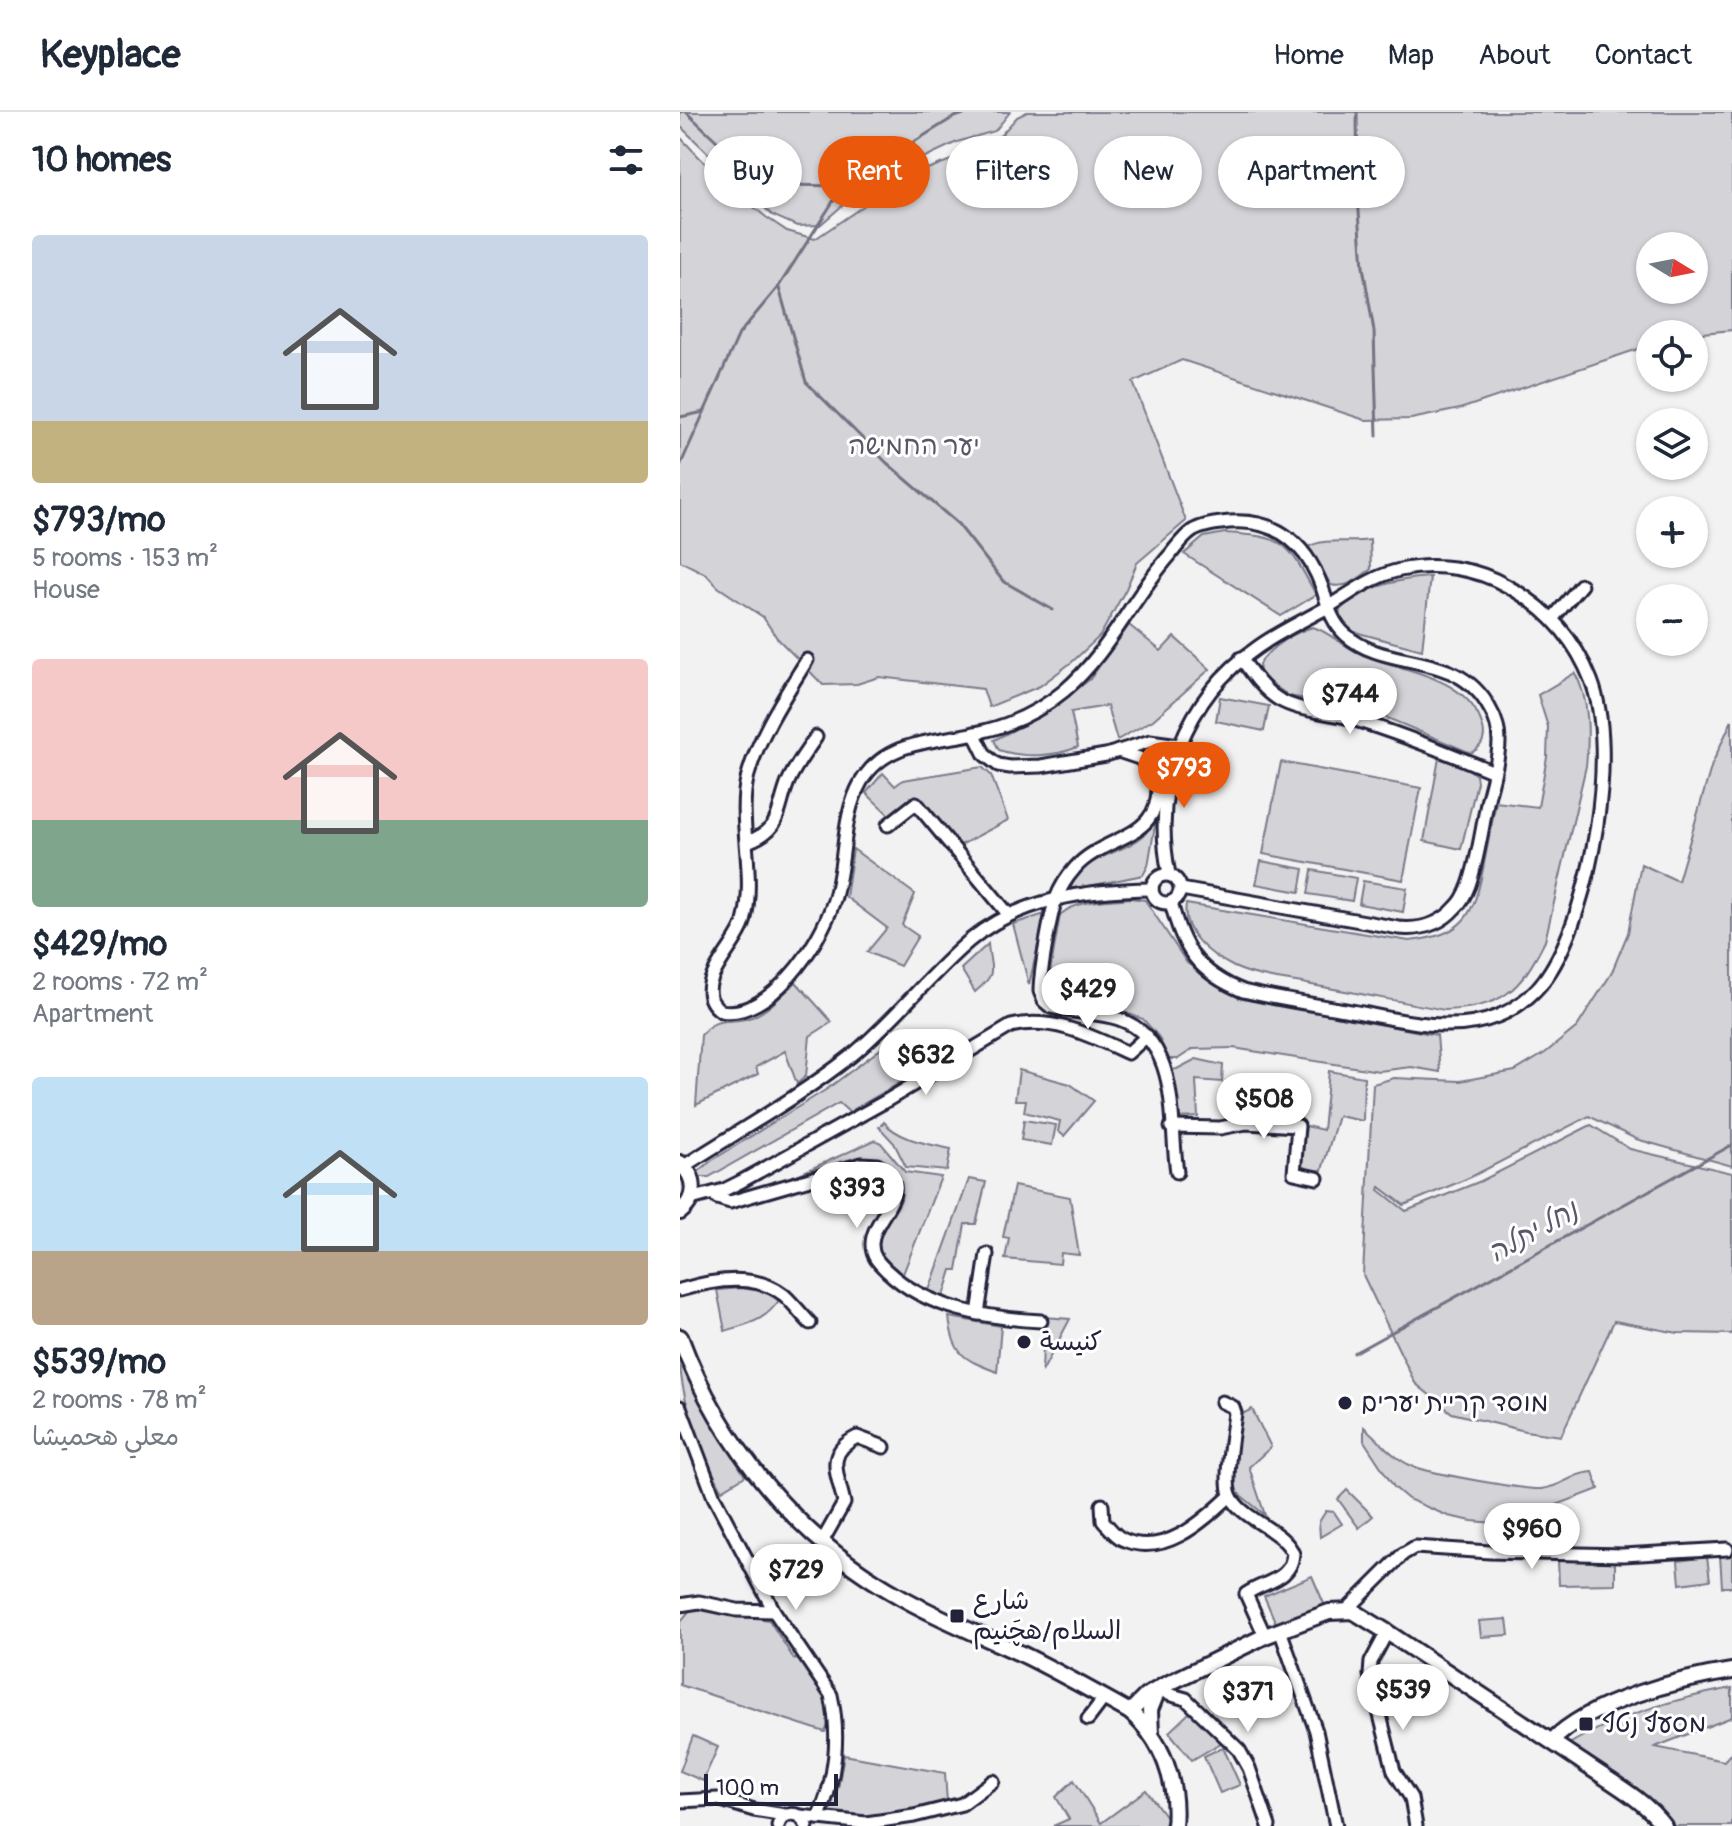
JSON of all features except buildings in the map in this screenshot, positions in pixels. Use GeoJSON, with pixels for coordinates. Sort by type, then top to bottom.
{"type":"FeatureCollection","features":[{"type":"Feature","properties":{"kind":"main road"},"geometry":{"type":"LineString","coordinates":[[680,1212],[691,1199],[693,1181],[682,1165]]}},
{"type":"Feature","properties":{"kind":"main road"},"geometry":{"type":"LineString","coordinates":[[680,1337],[703,1391],[746,1460],[786,1506],[823,1540],[900,1596],[1028,1657],[1130,1712],[1151,1736],[1162,1755],[1173,1786],[1174,1826]]}},
{"type":"Feature","properties":{"kind":"main road"},"geometry":{"type":"LineString","coordinates":[[1130,1712],[1160,1687],[1265,1636],[1329,1612],[1347,1610],[1387,1632],[1552,1741],[1639,1802],[1664,1826]]}},
{"type":"Feature","properties":{"kind":"main road"},"geometry":{"type":"LineString","coordinates":[[1552,1741],[1569,1725],[1591,1712],[1662,1687],[1732,1671]]}},
{"type":"Feature","properties":{"kind":"main road"},"geometry":{"type":"LineString","coordinates":[[1151,1736],[1150,1710],[1160,1687]]}},
{"type":"Feature","properties":{"kind":"street"},"geometry":{"type":"LineString","coordinates":[[807,660],[773,717],[747,777],[749,886],[744,921],[738,939],[710,979],[708,990],[713,1006],[721,1011],[744,1012],[770,996],[796,967],[821,928],[838,888],[854,799],[870,769],[896,750],[909,745],[974,733],[1028,715],[1046,705],[1078,678],[1106,645],[1148,580],[1193,531],[1217,523],[1241,522],[1271,528],[1291,537],[1310,560],[1328,607],[1341,630],[1360,645],[1440,668],[1474,689],[1490,708],[1499,743],[1494,772],[1466,892],[1448,916],[1430,926],[1399,928],[1181,889]]}},
{"type":"Feature","properties":{"kind":"street"},"geometry":{"type":"LineString","coordinates":[[1169,874],[1165,833],[1167,804],[1179,745],[1201,701],[1218,679],[1241,658],[1371,580],[1400,570],[1431,566],[1464,569],[1495,579],[1526,595],[1553,618],[1575,647],[1592,682],[1602,723],[1604,770],[1595,832],[1573,921],[1550,972],[1528,998],[1498,1016],[1479,1022],[1435,1025],[1243,991],[1214,977],[1193,956],[1178,932],[1171,902]]}},
{"type":"Feature","properties":{"kind":"street"},"geometry":{"type":"LineString","coordinates":[[1553,618],[1581,585]]}},
{"type":"Feature","properties":{"kind":"street"},"geometry":{"type":"LineString","coordinates":[[1241,658],[1267,691],[1287,704],[1407,736],[1494,772]]}},
{"type":"Feature","properties":{"kind":"street"},"geometry":{"type":"LineString","coordinates":[[974,733],[985,755],[998,765],[1010,767],[1041,766],[1118,751],[1150,741],[1179,745]]}},
{"type":"Feature","properties":{"kind":"street"},"geometry":{"type":"LineString","coordinates":[[747,842],[766,834],[776,822],[793,772],[816,737]]}},
{"type":"Feature","properties":{"kind":"street"},"geometry":{"type":"LineString","coordinates":[[1118,751],[1139,758],[1157,773],[1156,800],[1149,816],[1134,833],[1108,844],[1078,864],[1067,878],[1056,899],[1040,981],[1044,1001],[1057,1009],[1122,1020],[1147,1036],[1165,1066],[1177,1172]]}},
{"type":"Feature","properties":{"kind":"street"},"geometry":{"type":"LineString","coordinates":[[888,825],[916,803],[1009,915]]}},
{"type":"Feature","properties":{"kind":"street"},"geometry":{"type":"LineString","coordinates":[[1169,874],[1177,879],[1181,889],[1179,896],[1171,902],[1158,900],[1152,889],[1156,878],[1169,874]]}},
{"type":"Feature","properties":{"kind":"street"},"geometry":{"type":"LineString","coordinates":[[682,1165],[818,1081],[853,1054],[960,949],[987,927],[1009,915],[1056,899],[1107,890],[1152,889]]}},
{"type":"Feature","properties":{"kind":"street"},"geometry":{"type":"LineString","coordinates":[[691,1199],[742,1181],[886,1101],[1011,1026],[1032,1023],[1071,1028],[1128,1053],[1147,1036]]}},
{"type":"Feature","properties":{"kind":"street"},"geometry":{"type":"LineString","coordinates":[[1171,1127],[1220,1128],[1246,1123],[1298,1126],[1294,1173],[1317,1178]]}},
{"type":"Feature","properties":{"kind":"street"},"geometry":{"type":"LineString","coordinates":[[714,1193],[717,1198],[730,1202],[862,1164],[877,1165],[887,1173],[894,1195],[873,1235],[874,1256],[896,1280],[914,1292],[978,1314],[1041,1321]]}},
{"type":"Feature","properties":{"kind":"street"},"geometry":{"type":"LineString","coordinates":[[978,1314],[987,1254]]}},
{"type":"Feature","properties":{"kind":"street"},"geometry":{"type":"LineString","coordinates":[[680,1290],[721,1280],[753,1283],[772,1288],[784,1296],[810,1323]]}},
{"type":"Feature","properties":{"kind":"street"},"geometry":{"type":"LineString","coordinates":[[1222,1402],[1233,1407],[1235,1413],[1228,1484],[1230,1496],[1253,1518],[1286,1542],[1293,1554],[1289,1568],[1283,1575],[1246,1594],[1265,1636]]}},
{"type":"Feature","properties":{"kind":"street"},"geometry":{"type":"LineString","coordinates":[[680,1407],[684,1430],[714,1497],[774,1611],[831,1695],[834,1766],[819,1822]]}},
{"type":"Feature","properties":{"kind":"street"},"geometry":{"type":"LineString","coordinates":[[823,1540],[844,1503],[834,1473],[834,1465],[841,1451],[857,1437],[884,1447]]}},
{"type":"Feature","properties":{"kind":"street"},"geometry":{"type":"LineString","coordinates":[[1102,1505],[1103,1521],[1114,1533],[1134,1542],[1149,1543],[1185,1534],[1230,1496]]}},
{"type":"Feature","properties":{"kind":"street"},"geometry":{"type":"LineString","coordinates":[[1347,1610],[1403,1554],[1415,1547],[1623,1555],[1727,1549]]}},
{"type":"Feature","properties":{"kind":"street"},"geometry":{"type":"LineString","coordinates":[[680,1605],[699,1602],[737,1610],[774,1611]]}},
{"type":"Feature","properties":{"kind":"street"},"geometry":{"type":"LineString","coordinates":[[1280,1630],[1316,1731],[1336,1826]]}},
{"type":"Feature","properties":{"kind":"street"},"geometry":{"type":"LineString","coordinates":[[1387,1632],[1371,1662],[1370,1675],[1394,1771],[1411,1798],[1416,1826]]}},
{"type":"Feature","properties":{"kind":"street"},"geometry":{"type":"LineString","coordinates":[[1160,1687],[1168,1694],[1186,1699],[1239,1750],[1249,1768],[1269,1826]]}},
{"type":"Feature","properties":{"kind":"street"},"geometry":{"type":"LineString","coordinates":[[1088,1719],[1104,1698]]}},
{"type":"Feature","properties":{"kind":"street"},"geometry":{"type":"LineString","coordinates":[[680,1801],[718,1799],[803,1821],[874,1823],[962,1804],[993,1781]]}},
{"type":"Feature","properties":{"kind":"street"},"geometry":{"type":"LineString","coordinates":[[754,1810],[776,1826],[785,1815]]}},
{"type":"Feature","properties":{"kind":"green space"},"geometry":{"type":"Polygon","coordinates":[[[680,112],[1010,112],[995,131],[978,136],[946,136],[946,147],[930,155],[930,136],[818,136],[818,208],[840,208],[820,225],[797,226],[772,215],[765,208],[802,208],[802,136],[704,136],[704,149],[680,126],[680,112]]]}},
{"type":"Feature","properties":{"kind":"green space","name":"יער החמישה"},"geometry":{"type":"Polygon","coordinates":[[[1027,112],[1732,112],[1732,330],[1708,332],[1708,320],[1636,320],[1636,350],[1460,409],[1411,419],[1365,420],[1182,360],[1133,382],[1186,521],[1137,563],[1100,636],[1072,662],[1040,686],[989,707],[983,689],[879,677],[857,684],[823,685],[777,638],[763,617],[718,587],[706,574],[680,561],[680,137],[704,162],[704,208],[755,208],[787,231],[815,239],[860,208],[930,208],[930,168],[946,162],[946,208],[1078,208],[1078,136],[1001,135],[1017,117],[1027,112]]]}},
{"type":"Feature","properties":{"kind":"green space"},"geometry":{"type":"Polygon","coordinates":[[[1225,533],[1261,537],[1283,545],[1298,563],[1316,595],[1281,616],[1184,554],[1204,537],[1225,533]]]}},
{"type":"Feature","properties":{"kind":"green space"},"geometry":{"type":"Polygon","coordinates":[[[1370,540],[1371,569],[1342,585],[1331,585],[1308,547],[1322,542],[1370,540]]]}},
{"type":"Feature","properties":{"kind":"green space"},"geometry":{"type":"Polygon","coordinates":[[[1430,577],[1422,650],[1351,631],[1339,618],[1340,610],[1370,590],[1394,582],[1430,577]]]}},
{"type":"Feature","properties":{"kind":"green space"},"geometry":{"type":"Polygon","coordinates":[[[1129,625],[1161,651],[1174,637],[1210,669],[1153,720],[1117,740],[1107,706],[1071,712],[1078,747],[1038,755],[999,750],[994,740],[1047,713],[1090,679],[1129,625]]]}},
{"type":"Feature","properties":{"kind":"green space"},"geometry":{"type":"Polygon","coordinates":[[[1313,627],[1361,654],[1449,686],[1476,710],[1484,732],[1480,745],[1471,753],[1373,712],[1289,696],[1265,679],[1259,664],[1269,652],[1298,632],[1313,627]]]}},
{"type":"Feature","properties":{"kind":"green space"},"geometry":{"type":"Polygon","coordinates":[[[1575,673],[1586,706],[1586,766],[1545,941],[1527,973],[1507,994],[1481,1005],[1445,1010],[1273,978],[1243,971],[1225,962],[1193,934],[1188,924],[1186,904],[1409,941],[1443,934],[1455,928],[1471,910],[1476,897],[1496,802],[1538,807],[1547,757],[1548,727],[1538,695],[1575,673]]]}},
{"type":"Feature","properties":{"kind":"green space"},"geometry":{"type":"Polygon","coordinates":[[[1220,697],[1269,706],[1264,731],[1216,721],[1220,697]]]}},
{"type":"Feature","properties":{"kind":"green space"},"geometry":{"type":"Polygon","coordinates":[[[1732,720],[1732,1166],[1636,1139],[1589,1116],[1471,1177],[1404,1205],[1380,1187],[1379,1190],[1406,1211],[1481,1181],[1591,1125],[1630,1149],[1732,1173],[1732,1334],[1678,1333],[1614,1321],[1561,1436],[1525,1431],[1452,1413],[1415,1383],[1363,1275],[1373,1084],[1394,1078],[1460,1081],[1515,1071],[1545,1053],[1577,1027],[1611,974],[1628,933],[1641,864],[1678,881],[1712,764],[1732,720]]]}},
{"type":"Feature","properties":{"kind":"green space"},"geometry":{"type":"Polygon","coordinates":[[[1439,758],[1466,767],[1476,775],[1461,849],[1424,841],[1439,758]]]}},
{"type":"Feature","properties":{"kind":"green space"},"geometry":{"type":"Polygon","coordinates":[[[1281,762],[1421,788],[1403,880],[1263,854],[1281,762]]]}},
{"type":"Feature","properties":{"kind":"green space"},"geometry":{"type":"Polygon","coordinates":[[[982,767],[991,775],[1008,820],[959,846],[915,796],[889,815],[866,793],[883,773],[895,786],[903,780],[982,767]]]}},
{"type":"Feature","properties":{"kind":"green space"},"geometry":{"type":"Polygon","coordinates":[[[1157,814],[1148,866],[1143,875],[1070,890],[1075,878],[1091,863],[1143,836],[1157,814]]]}},
{"type":"Feature","properties":{"kind":"green space"},"geometry":{"type":"Polygon","coordinates":[[[853,849],[915,894],[902,925],[918,936],[900,966],[867,952],[887,928],[846,897],[853,849]]]}},
{"type":"Feature","properties":{"kind":"green space"},"geometry":{"type":"Polygon","coordinates":[[[1261,861],[1304,869],[1300,892],[1256,884],[1261,861]]]}},
{"type":"Feature","properties":{"kind":"green space"},"geometry":{"type":"Polygon","coordinates":[[[1312,870],[1356,878],[1352,901],[1308,894],[1312,870]]]}},
{"type":"Feature","properties":{"kind":"green space"},"geometry":{"type":"Polygon","coordinates":[[[1363,881],[1407,888],[1403,912],[1359,904],[1363,881]]]}},
{"type":"Feature","properties":{"kind":"green space"},"geometry":{"type":"Polygon","coordinates":[[[1130,898],[1145,900],[1187,963],[1239,998],[1437,1035],[1440,1072],[1411,1067],[1379,1071],[1233,1048],[1193,1049],[1178,1059],[1169,1059],[1158,1036],[1143,1019],[1113,1008],[1059,1000],[1052,993],[1049,978],[1060,915],[1084,903],[1130,898]]]}},
{"type":"Feature","properties":{"kind":"green space"},"geometry":{"type":"Polygon","coordinates":[[[1045,914],[1029,985],[1013,924],[1045,914]]]}},
{"type":"Feature","properties":{"kind":"green space"},"geometry":{"type":"Polygon","coordinates":[[[988,944],[990,975],[975,992],[961,969],[988,944]]]}},
{"type":"Feature","properties":{"kind":"green space"},"geometry":{"type":"Polygon","coordinates":[[[796,982],[832,1022],[810,1036],[806,1076],[797,1084],[785,1051],[756,1067],[758,1074],[696,1105],[701,1035],[718,1022],[758,1014],[796,982]]]}},
{"type":"Feature","properties":{"kind":"green space"},"geometry":{"type":"Polygon","coordinates":[[[890,1042],[915,1074],[849,1112],[839,1103],[709,1177],[698,1177],[698,1172],[711,1161],[827,1089],[890,1042]]]}},
{"type":"Feature","properties":{"kind":"green space"},"geometry":{"type":"Polygon","coordinates":[[[1196,1059],[1223,1065],[1222,1082],[1196,1080],[1198,1117],[1175,1118],[1171,1070],[1196,1059]]]}},
{"type":"Feature","properties":{"kind":"green space"},"geometry":{"type":"Polygon","coordinates":[[[1019,1070],[1070,1084],[1094,1101],[1064,1136],[1058,1131],[1060,1121],[1024,1112],[1026,1100],[1015,1100],[1019,1070]]]}},
{"type":"Feature","properties":{"kind":"green space"},"geometry":{"type":"Polygon","coordinates":[[[1329,1071],[1364,1077],[1363,1121],[1338,1116],[1322,1170],[1300,1170],[1306,1126],[1323,1130],[1329,1071]]]}},
{"type":"Feature","properties":{"kind":"green space"},"geometry":{"type":"Polygon","coordinates":[[[1024,1120],[1056,1125],[1052,1145],[1021,1140],[1024,1120]]]}},
{"type":"Feature","properties":{"kind":"green space"},"geometry":{"type":"Polygon","coordinates":[[[884,1122],[906,1137],[951,1149],[947,1171],[906,1167],[894,1143],[879,1127],[884,1122]]]}},
{"type":"Feature","properties":{"kind":"green space"},"geometry":{"type":"Polygon","coordinates":[[[875,1140],[905,1172],[941,1177],[901,1279],[877,1250],[879,1236],[901,1196],[898,1181],[887,1166],[864,1159],[850,1160],[797,1175],[875,1140]]]}},
{"type":"Feature","properties":{"kind":"green space"},"geometry":{"type":"Polygon","coordinates":[[[969,1179],[986,1182],[976,1224],[965,1224],[957,1270],[952,1270],[944,1296],[928,1293],[969,1179]]]}},
{"type":"Feature","properties":{"kind":"green space"},"geometry":{"type":"Polygon","coordinates":[[[1014,1186],[1070,1197],[1079,1255],[1061,1253],[1060,1264],[1005,1259],[1009,1238],[1003,1237],[1014,1186]]]}},
{"type":"Feature","properties":{"kind":"green space"},"geometry":{"type":"Polygon","coordinates":[[[741,1288],[768,1292],[780,1299],[762,1317],[725,1331],[717,1290],[741,1288]]]}},
{"type":"Feature","properties":{"kind":"green space"},"geometry":{"type":"Polygon","coordinates":[[[949,1317],[1001,1326],[997,1372],[962,1354],[953,1340],[949,1317]]]}},
{"type":"Feature","properties":{"kind":"green space"},"geometry":{"type":"Polygon","coordinates":[[[1044,1317],[1070,1319],[1042,1372],[1044,1317]]]}},
{"type":"Feature","properties":{"kind":"green space"},"geometry":{"type":"Polygon","coordinates":[[[680,1359],[705,1411],[745,1476],[722,1490],[694,1426],[684,1391],[680,1359]]]}},
{"type":"Feature","properties":{"kind":"green space"},"geometry":{"type":"Polygon","coordinates":[[[1252,1409],[1271,1447],[1249,1467],[1265,1515],[1233,1489],[1240,1415],[1252,1409]]]}},
{"type":"Feature","properties":{"kind":"green space"},"geometry":{"type":"Polygon","coordinates":[[[1364,1427],[1399,1459],[1422,1469],[1531,1489],[1555,1486],[1593,1472],[1599,1489],[1506,1524],[1448,1516],[1408,1499],[1394,1487],[1364,1441],[1364,1427]]]}},
{"type":"Feature","properties":{"kind":"green space"},"geometry":{"type":"Polygon","coordinates":[[[1347,1490],[1373,1516],[1359,1528],[1338,1499],[1347,1490]]]}},
{"type":"Feature","properties":{"kind":"green space"},"geometry":{"type":"Polygon","coordinates":[[[1326,1511],[1334,1512],[1342,1524],[1320,1537],[1319,1522],[1326,1511]]]}},
{"type":"Feature","properties":{"kind":"green space"},"geometry":{"type":"Polygon","coordinates":[[[1732,1554],[1732,1587],[1722,1587],[1720,1555],[1732,1554]]]}},
{"type":"Feature","properties":{"kind":"green space"},"geometry":{"type":"Polygon","coordinates":[[[1707,1557],[1710,1580],[1680,1584],[1678,1561],[1707,1557]]]}},
{"type":"Feature","properties":{"kind":"green space"},"geometry":{"type":"Polygon","coordinates":[[[1615,1559],[1615,1584],[1559,1585],[1558,1560],[1615,1559]]]}},
{"type":"Feature","properties":{"kind":"green space"},"geometry":{"type":"Polygon","coordinates":[[[1312,1576],[1325,1606],[1277,1626],[1264,1596],[1312,1576]]]}},
{"type":"Feature","properties":{"kind":"green space"},"geometry":{"type":"Polygon","coordinates":[[[700,1608],[769,1620],[794,1659],[801,1660],[824,1694],[829,1712],[825,1732],[680,1685],[680,1622],[690,1610],[700,1608]]]}},
{"type":"Feature","properties":{"kind":"green space"},"geometry":{"type":"Polygon","coordinates":[[[1507,1619],[1509,1635],[1481,1637],[1479,1621],[1507,1619]]]}},
{"type":"Feature","properties":{"kind":"green space"},"geometry":{"type":"Polygon","coordinates":[[[1732,1688],[1732,1717],[1655,1747],[1724,1761],[1732,1752],[1732,1826],[1654,1826],[1659,1818],[1567,1745],[1647,1709],[1732,1688]]]}},
{"type":"Feature","properties":{"kind":"green space"},"geometry":{"type":"Polygon","coordinates":[[[1190,1712],[1224,1741],[1192,1760],[1169,1732],[1190,1712]]]}},
{"type":"Feature","properties":{"kind":"green space"},"geometry":{"type":"Polygon","coordinates":[[[693,1736],[718,1747],[703,1781],[680,1771],[693,1736]]]}},
{"type":"Feature","properties":{"kind":"green space"},"geometry":{"type":"Polygon","coordinates":[[[1223,1747],[1240,1785],[1220,1793],[1204,1756],[1223,1747]]]}},
{"type":"Feature","properties":{"kind":"green space"},"geometry":{"type":"Polygon","coordinates":[[[844,1755],[945,1773],[947,1803],[884,1816],[828,1812],[838,1788],[844,1755]]]}},
{"type":"Feature","properties":{"kind":"green space"},"geometry":{"type":"Polygon","coordinates":[[[1074,1780],[1101,1823],[1146,1790],[1166,1817],[1164,1826],[1053,1826],[1069,1819],[1056,1797],[1074,1780]]]}},
{"type":"Feature","properties":{"kind":"waterway"},"geometry":{"type":"LineString","coordinates":[[686,112],[750,172],[783,185],[818,186]]}},
{"type":"Feature","properties":{"kind":"waterway"},"geometry":{"type":"LineString","coordinates":[[680,466],[739,334],[779,286],[843,186],[954,117],[971,112]]}},
{"type":"Feature","properties":{"kind":"waterway"},"geometry":{"type":"LineString","coordinates":[[1357,112],[1358,197],[1363,267],[1374,331],[1377,436]]}},
{"type":"Feature","properties":{"kind":"waterway"},"geometry":{"type":"LineString","coordinates":[[779,288],[806,382],[887,463],[958,524],[1003,581],[1053,610]]}},
{"type":"Feature","properties":{"kind":"waterway"},"geometry":{"type":"LineString","coordinates":[[680,417],[704,412]]}},
{"type":"Feature","properties":{"kind":"waterway","name":"נחל יתלה"},"geometry":{"type":"LineString","coordinates":[[1354,1353],[1732,1145]]}},
{"type":"Feature","properties":{"kind":"place","name":"كنيسة"},"geometry":{"type":"Point","coordinates":[1024,1342]}},
{"type":"Feature","properties":{"kind":"place","name":"מוסד קריית יערים"},"geometry":{"type":"Point","coordinates":[1345,1403]}},
{"type":"Feature","properties":{"kind":"place","name":"شارع السلام/هچَنيم"},"geometry":{"type":"Point","coordinates":[957,1616]}},
{"type":"Feature","properties":{"kind":"place","name":"מסעף נטף"},"geometry":{"type":"Point","coordinates":[1586,1724]}}]}
